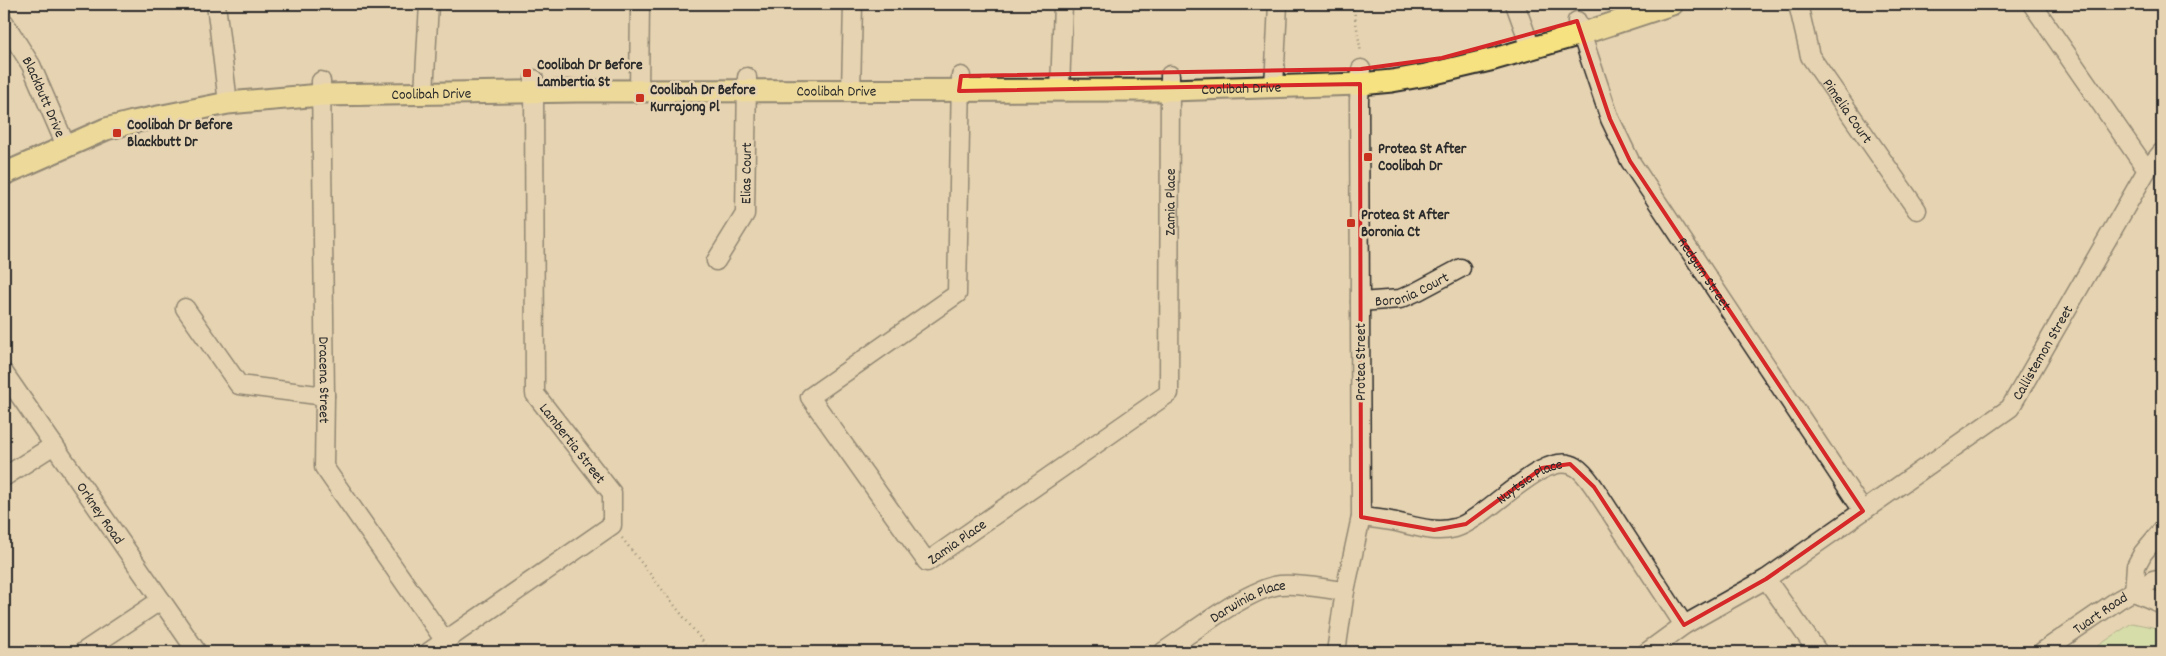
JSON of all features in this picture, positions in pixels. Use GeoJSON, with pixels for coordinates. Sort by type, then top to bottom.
{"type":"FeatureCollection","features":[{"type":"Feature","properties":{"kind":"main road","name":"Coolibah Drive"},"geometry":{"type":"LineString","coordinates":[[1579,28],[1630,4]]}},
{"type":"Feature","properties":{"kind":"main road","name":"Coolibah Drive"},"geometry":{"type":"LineString","coordinates":[[4,174],[63,140],[135,108],[227,96],[321,88],[424,86],[1170,83],[1360,77],[1442,58],[1529,42],[1672,4]]}},
{"type":"Feature","properties":{"kind":"main road","name":"Coolibah Drive"},"geometry":{"type":"LineString","coordinates":[[4,159],[63,140]]}},
{"type":"Feature","properties":{"kind":"street"},"geometry":{"type":"LineString","coordinates":[[216,4],[227,96]]}},
{"type":"Feature","properties":{"kind":"street"},"geometry":{"type":"LineString","coordinates":[[424,86],[429,4]]}},
{"type":"Feature","properties":{"kind":"street"},"geometry":{"type":"LineString","coordinates":[[639,85],[640,4]]}},
{"type":"Feature","properties":{"kind":"street"},"geometry":{"type":"LineString","coordinates":[[852,84],[853,4]]}},
{"type":"Feature","properties":{"kind":"street"},"geometry":{"type":"LineString","coordinates":[[1060,84],[1063,4]]}},
{"type":"Feature","properties":{"kind":"street"},"geometry":{"type":"LineString","coordinates":[[1275,80],[1278,4]]}},
{"type":"Feature","properties":{"kind":"street"},"geometry":{"type":"LineString","coordinates":[[1515,4],[1529,42]]}},
{"type":"Feature","properties":{"kind":"street","name":"Pimelia Court"},"geometry":{"type":"LineString","coordinates":[[1798,4],[1810,56],[1917,210]]}},
{"type":"Feature","properties":{"kind":"street"},"geometry":{"type":"LineString","coordinates":[[2032,4],[2147,170]]}},
{"type":"Feature","properties":{"kind":"street","name":"Blackbutt Drive"},"geometry":{"type":"LineString","coordinates":[[4,22],[31,65],[63,140]]}},
{"type":"Feature","properties":{"kind":"street","name":"Redgum Street"},"geometry":{"type":"LineString","coordinates":[[1579,28],[1610,118],[1630,161],[1863,511]]}},
{"type":"Feature","properties":{"kind":"street","name":"Protea Street"},"geometry":{"type":"LineString","coordinates":[[1336,652],[1345,591],[1360,517],[1360,77]]}},
{"type":"Feature","properties":{"kind":"street","name":"Zamia Place"},"geometry":{"type":"LineString","coordinates":[[960,84],[957,294],[810,397],[926,562],[1169,393],[1170,83]]}},
{"type":"Feature","properties":{"kind":"street","name":"Elias Court"},"geometry":{"type":"LineString","coordinates":[[716,261],[745,214],[746,84]]}},
{"type":"Feature","properties":{"kind":"street","name":"Lambertia Street"},"geometry":{"type":"LineString","coordinates":[[534,86],[535,394],[612,493],[612,525]]}},
{"type":"Feature","properties":{"kind":"street","name":"Dracena Street"},"geometry":{"type":"LineString","coordinates":[[321,88],[325,396],[324,467],[445,641]]}},
{"type":"Feature","properties":{"kind":"street","name":"Callistemon Street"},"geometry":{"type":"LineString","coordinates":[[1647,652],[1684,625],[1766,579],[2010,408],[2147,170],[2162,152]]}},
{"type":"Feature","properties":{"kind":"street","name":"Boronia Court"},"geometry":{"type":"LineString","coordinates":[[1360,302],[1400,299],[1461,268]]}},
{"type":"Feature","properties":{"kind":"street"},"geometry":{"type":"LineString","coordinates":[[185,308],[239,385],[325,396]]}},
{"type":"Feature","properties":{"kind":"street","name":"Orkney Road"},"geometry":{"type":"LineString","coordinates":[[4,373],[197,652]]}},
{"type":"Feature","properties":{"kind":"street"},"geometry":{"type":"LineString","coordinates":[[4,477],[54,445]]}},
{"type":"Feature","properties":{"kind":"street","name":"Nuytsia Place"},"geometry":{"type":"LineString","coordinates":[[1360,517],[1434,530],[1453,528],[1466,524],[1485,512],[1542,468],[1563,462],[1570,464],[1578,467],[1594,487],[1684,625]]}},
{"type":"Feature","properties":{"kind":"street"},"geometry":{"type":"LineString","coordinates":[[429,652],[612,525]]}},
{"type":"Feature","properties":{"kind":"street","name":"Tuart Road"},"geometry":{"type":"LineString","coordinates":[[2134,592],[2136,566],[2143,553],[2162,530]]}},
{"type":"Feature","properties":{"kind":"street","name":"Tuart Road"},"geometry":{"type":"LineString","coordinates":[[2042,652],[2118,600],[2153,580],[2162,578]]}},
{"type":"Feature","properties":{"kind":"street"},"geometry":{"type":"LineString","coordinates":[[1766,579],[1818,652]]}},
{"type":"Feature","properties":{"kind":"street","name":"Darwinia Place"},"geometry":{"type":"LineString","coordinates":[[1163,652],[1249,595],[1267,587],[1282,585],[1345,591]]}},
{"type":"Feature","properties":{"kind":"street","name":"Tuart Road"},"geometry":{"type":"LineString","coordinates":[[2134,592],[2162,604]]}},
{"type":"Feature","properties":{"kind":"street"},"geometry":{"type":"LineString","coordinates":[[83,652],[161,600]]}},
{"type":"Feature","properties":{"kind":"path"},"geometry":{"type":"LineString","coordinates":[[1353,4],[1362,54],[1360,77]]}},
{"type":"Feature","properties":{"kind":"path"},"geometry":{"type":"LineString","coordinates":[[612,525],[710,652]]}},
{"type":"Feature","properties":{"kind":"highlighted area"},"geometry":{"type":"Polygon","coordinates":[[[1577,21],[1610,119],[1630,161],[1863,511],[1766,579],[1684,625],[1594,487],[1570,464],[1542,468],[1466,524],[1434,530],[1361,517],[1360,84],[959,91],[961,76],[1361,69],[1442,58],[1577,21]]]}},
{"type":"Feature","properties":{"kind":"green space"},"geometry":{"type":"Polygon","coordinates":[[[2132,623],[2162,629],[2155,652],[2089,652],[2132,623]]]}},
{"type":"Feature","properties":{"kind":"place","name":"Coolibah Dr Before Lambertia St"},"geometry":{"type":"Point","coordinates":[527,73]}},
{"type":"Feature","properties":{"kind":"place","name":"Coolibah Dr Before Kurrajong Pl"},"geometry":{"type":"Point","coordinates":[640,98]}},
{"type":"Feature","properties":{"kind":"place","name":"Coolibah Dr Before Blackbutt Dr"},"geometry":{"type":"Point","coordinates":[117,133]}},
{"type":"Feature","properties":{"kind":"place","name":"Protea St After Coolibah Dr"},"geometry":{"type":"Point","coordinates":[1368,157]}},
{"type":"Feature","properties":{"kind":"place","name":"Protea St After Boronia Ct"},"geometry":{"type":"Point","coordinates":[1351,223]}}]}
